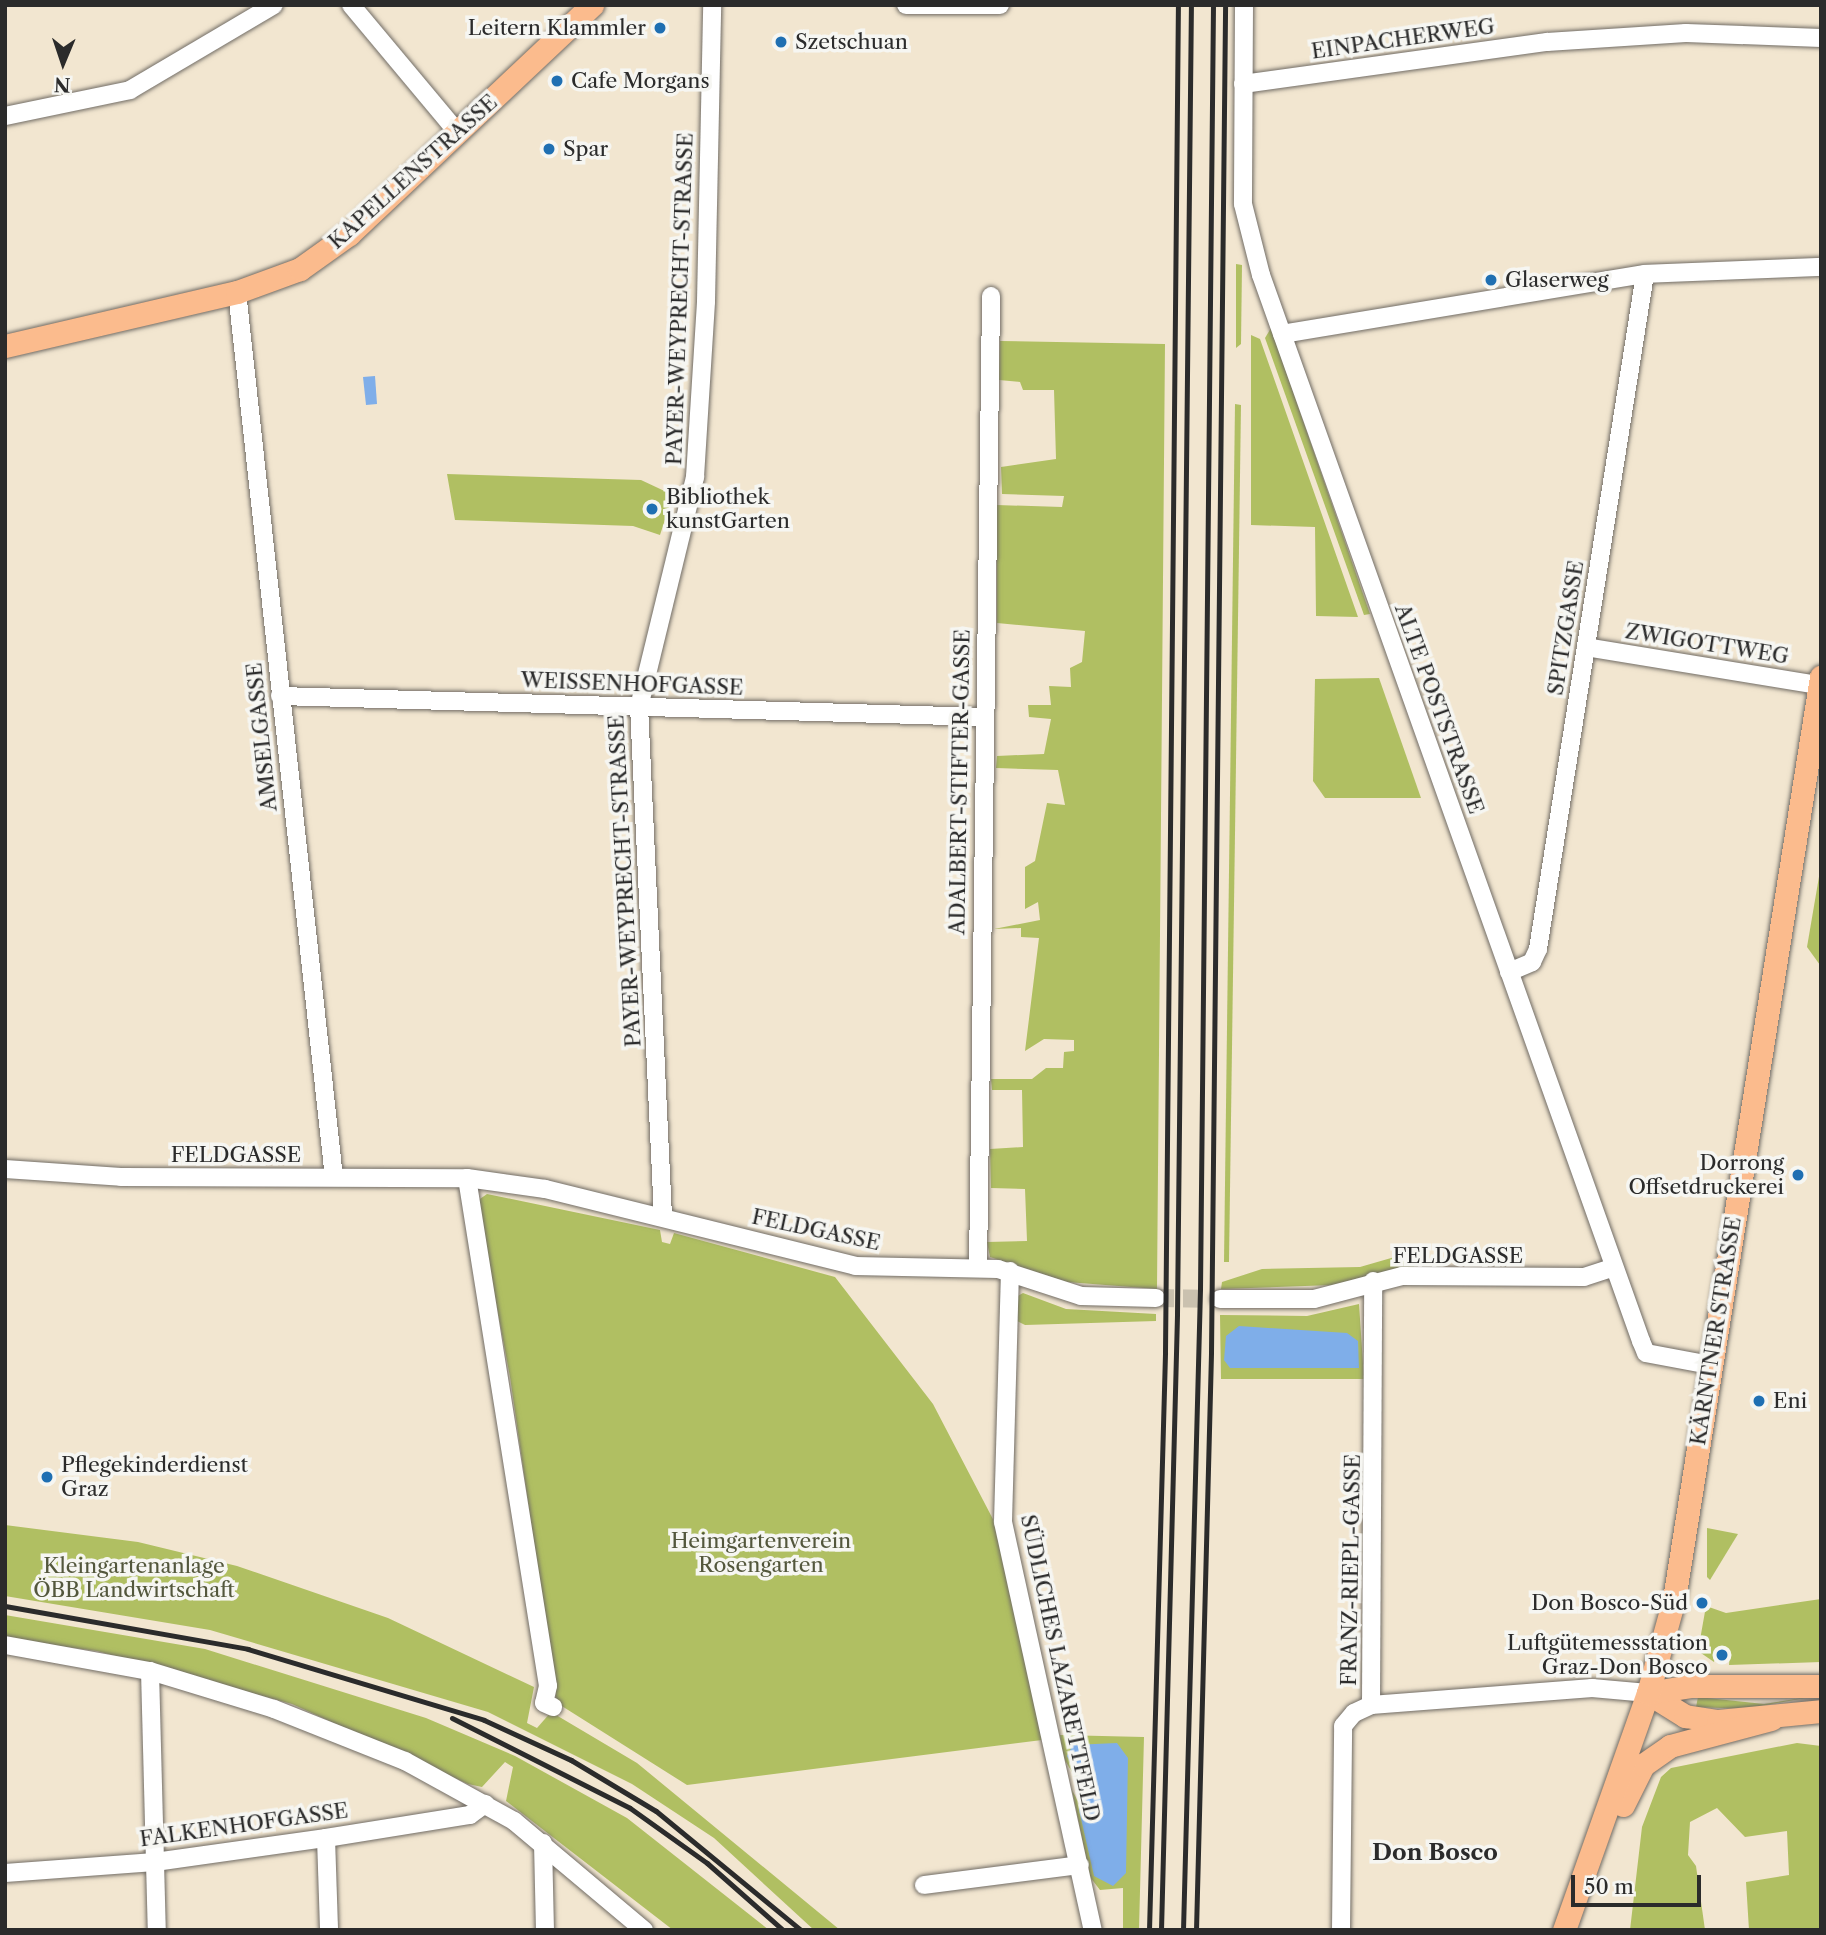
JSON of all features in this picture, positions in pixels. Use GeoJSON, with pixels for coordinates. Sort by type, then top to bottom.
{"type":"FeatureCollection","features":[{"type":"Feature","properties":{"kind":"main road","name":"KAPELLENSTRASSE"},"geometry":{"type":"LineString","coordinates":[[5,346],[237,292],[318,257],[459,134],[592,5]]}},
{"type":"Feature","properties":{"kind":"main road","name":"KÄRNTNER STRASSE"},"geometry":{"type":"LineString","coordinates":[[1564,1930],[1584,1882],[1648,1693],[1676,1590],[1820,681]]}},
{"type":"Feature","properties":{"kind":"main road"},"geometry":{"type":"LineString","coordinates":[[1648,1693],[1691,1686],[1821,1686]]}},
{"type":"Feature","properties":{"kind":"main road"},"geometry":{"type":"LineString","coordinates":[[1648,1693],[1685,1716],[1771,1719]]}},
{"type":"Feature","properties":{"kind":"main road"},"geometry":{"type":"LineString","coordinates":[[1584,1882],[1643,1765],[1681,1742],[1771,1719],[1821,1711]]}},
{"type":"Feature","properties":{"kind":"street"},"geometry":{"type":"LineString","coordinates":[[5,116],[130,90],[274,5]]}},
{"type":"Feature","properties":{"kind":"street"},"geometry":{"type":"LineString","coordinates":[[351,5],[459,134]]}},
{"type":"Feature","properties":{"kind":"street","name":"PAYER-WEYPRECHT-STRASSE"},"geometry":{"type":"LineString","coordinates":[[663,1217],[639,707],[695,477],[712,5]]}},
{"type":"Feature","properties":{"kind":"street"},"geometry":{"type":"LineString","coordinates":[[906,5],[1000,7]]}},
{"type":"Feature","properties":{"kind":"street","name":"ALTE POSTSTRASSE"},"geometry":{"type":"LineString","coordinates":[[1244,5],[1245,217],[1282,334],[1612,1268],[1646,1353],[1710,1365]]}},
{"type":"Feature","properties":{"kind":"street","name":"EINPACHERWEG"},"geometry":{"type":"LineString","coordinates":[[1243,84],[1547,42],[1686,33],[1821,38]]}},
{"type":"Feature","properties":{"kind":"street"},"geometry":{"type":"LineString","coordinates":[[1282,334],[1645,274],[1821,267]]}},
{"type":"Feature","properties":{"kind":"street","name":"SPITZGASSE"},"geometry":{"type":"LineString","coordinates":[[1509,972],[1532,962],[1538,949],[1645,274]]}},
{"type":"Feature","properties":{"kind":"street","name":"AMSELGASSE"},"geometry":{"type":"LineString","coordinates":[[237,292],[334,1177]]}},
{"type":"Feature","properties":{"kind":"street","name":"ADALBERT-STIFTER-GASSE"},"geometry":{"type":"LineString","coordinates":[[978,1268],[983,717],[991,296]]}},
{"type":"Feature","properties":{"kind":"street","name":"ZWIGOTTWEG"},"geometry":{"type":"LineString","coordinates":[[1586,647],[1820,681]]}},
{"type":"Feature","properties":{"kind":"street","name":"WEISSENHOFGASSE"},"geometry":{"type":"LineString","coordinates":[[280,696],[983,717]]}},
{"type":"Feature","properties":{"kind":"street","name":"FELDGASSE"},"geometry":{"type":"LineString","coordinates":[[5,1170],[467,1178],[663,1217],[855,1266],[1010,1271],[1081,1296],[1156,1298]]}},
{"type":"Feature","properties":{"kind":"street"},"geometry":{"type":"LineString","coordinates":[[467,1178],[548,1686],[544,1703],[553,1707]]}},
{"type":"Feature","properties":{"kind":"street","name":"FELDGASSE"},"geometry":{"type":"LineString","coordinates":[[1220,1300],[1314,1299],[1373,1281],[1584,1277],[1612,1268]]}},
{"type":"Feature","properties":{"kind":"street","name":"SÜDLICHES LAZARETTFELD"},"geometry":{"type":"LineString","coordinates":[[1010,1271],[1003,1522],[1093,1930]]}},
{"type":"Feature","properties":{"kind":"street","name":"FRANZ-RIEPL-GASSE"},"geometry":{"type":"LineString","coordinates":[[1341,1930],[1343,1726],[1371,1705],[1373,1281]]}},
{"type":"Feature","properties":{"kind":"street"},"geometry":{"type":"LineString","coordinates":[[5,1644],[150,1671],[298,1718],[405,1761],[485,1804],[543,1843],[644,1930]]}},
{"type":"Feature","properties":{"kind":"street"},"geometry":{"type":"LineString","coordinates":[[150,1671],[157,1930]]}},
{"type":"Feature","properties":{"kind":"street"},"geometry":{"type":"LineString","coordinates":[[1371,1705],[1592,1688],[1648,1693]]}},
{"type":"Feature","properties":{"kind":"street","name":"FALKENHOFGASSE"},"geometry":{"type":"LineString","coordinates":[[5,1873],[155,1862],[326,1838],[470,1815],[485,1804]]}},
{"type":"Feature","properties":{"kind":"street"},"geometry":{"type":"LineString","coordinates":[[326,1838],[329,1930]]}},
{"type":"Feature","properties":{"kind":"street"},"geometry":{"type":"LineString","coordinates":[[543,1843],[545,1930]]}},
{"type":"Feature","properties":{"kind":"street"},"geometry":{"type":"LineString","coordinates":[[925,1885],[1080,1865]]}},
{"type":"Feature","properties":{"kind":"green space"},"geometry":{"type":"Polygon","coordinates":[[[1236,264],[1242,265],[1241,344],[1236,348],[1236,264]]]}},
{"type":"Feature","properties":{"kind":"green space"},"geometry":{"type":"Polygon","coordinates":[[[1271,328],[1370,614],[1364,615],[1265,338],[1271,328]]]}},
{"type":"Feature","properties":{"kind":"green space"},"geometry":{"type":"Polygon","coordinates":[[[1251,335],[1260,339],[1358,617],[1316,616],[1315,527],[1251,525],[1251,335]]]}},
{"type":"Feature","properties":{"kind":"green space"},"geometry":{"type":"Polygon","coordinates":[[[1000,341],[1165,344],[1157,1289],[1067,1282],[990,1257],[987,1242],[1027,1241],[1025,1189],[991,1188],[990,1149],[1023,1147],[1022,1090],[992,1090],[991,1079],[1032,1079],[1046,1068],[1063,1068],[1064,1052],[1074,1051],[1074,1040],[1044,1039],[1025,1051],[1039,938],[1021,937],[1021,928],[994,929],[1040,920],[1038,902],[1025,909],[1025,867],[1035,861],[1047,803],[1065,805],[1058,770],[996,768],[997,756],[1044,754],[1051,719],[1029,717],[1028,705],[1051,705],[1049,686],[1071,687],[1070,668],[1082,662],[1085,631],[997,623],[997,505],[1062,507],[1064,496],[1002,494],[1001,467],[1056,459],[1054,390],[1023,390],[1020,382],[999,380],[1000,341]]]}},
{"type":"Feature","properties":{"kind":"green space"},"geometry":{"type":"Polygon","coordinates":[[[1235,404],[1241,405],[1229,1262],[1224,1262],[1235,404]]]}},
{"type":"Feature","properties":{"kind":"green space"},"geometry":{"type":"Polygon","coordinates":[[[447,474],[641,480],[673,495],[660,535],[633,526],[455,520],[447,474]]]}},
{"type":"Feature","properties":{"kind":"green space"},"geometry":{"type":"Polygon","coordinates":[[[1379,678],[1421,798],[1325,798],[1313,781],[1315,679],[1379,678]]]}},
{"type":"Feature","properties":{"kind":"green space"},"geometry":{"type":"Polygon","coordinates":[[[1821,865],[1821,965],[1820,965],[1807,947],[1821,865]]]}},
{"type":"Feature","properties":{"kind":"green space","name":"Heimgartenverein Rosengarten"},"geometry":{"type":"Polygon","coordinates":[[[487,1194],[660,1230],[662,1242],[670,1244],[674,1233],[835,1277],[933,1404],[996,1525],[1042,1740],[687,1785],[557,1703],[510,1377],[477,1201],[487,1194]]]}},
{"type":"Feature","properties":{"kind":"green space"},"geometry":{"type":"Polygon","coordinates":[[[1405,1254],[1417,1260],[1413,1269],[1333,1285],[1221,1289],[1222,1282],[1262,1269],[1360,1267],[1405,1254]]]}},
{"type":"Feature","properties":{"kind":"green space"},"geometry":{"type":"Polygon","coordinates":[[[1023,1293],[1066,1309],[1156,1314],[1156,1321],[1025,1325],[1017,1321],[1016,1297],[1023,1293]]]}},
{"type":"Feature","properties":{"kind":"green space"},"geometry":{"type":"Polygon","coordinates":[[[1359,1304],[1364,1379],[1221,1379],[1220,1315],[1307,1316],[1359,1304]]]}},
{"type":"Feature","properties":{"kind":"green space","name":"Kleingartenanlage ÖBB Landwirtschaft"},"geometry":{"type":"Polygon","coordinates":[[[5,1525],[138,1542],[237,1566],[388,1618],[534,1687],[527,1723],[537,1728],[551,1712],[637,1763],[840,1930],[814,1930],[714,1838],[632,1784],[488,1712],[210,1630],[5,1596],[5,1525]]]}},
{"type":"Feature","properties":{"kind":"green space"},"geometry":{"type":"Polygon","coordinates":[[[1707,1528],[1738,1534],[1710,1580],[1707,1577],[1707,1528]]]}},
{"type":"Feature","properties":{"kind":"green space"},"geometry":{"type":"Polygon","coordinates":[[[1821,1599],[1821,1662],[1729,1665],[1730,1653],[1716,1651],[1714,1662],[1698,1651],[1706,1606],[1726,1613],[1821,1599]]]}},
{"type":"Feature","properties":{"kind":"green space"},"geometry":{"type":"Polygon","coordinates":[[[5,1615],[205,1649],[426,1718],[515,1756],[627,1818],[769,1930],[673,1930],[506,1801],[513,1767],[505,1762],[482,1787],[468,1784],[292,1704],[97,1651],[5,1639],[5,1615]]]}},
{"type":"Feature","properties":{"kind":"green space"},"geometry":{"type":"Polygon","coordinates":[[[1821,1695],[1745,1709],[1696,1707],[1698,1697],[1764,1704],[1821,1695]]]}},
{"type":"Feature","properties":{"kind":"green space"},"geometry":{"type":"Polygon","coordinates":[[[1060,1735],[1144,1737],[1139,1930],[1123,1930],[1123,1888],[1100,1890],[1090,1877],[1072,1790],[1081,1807],[1085,1794],[1063,1757],[1060,1735]]]}},
{"type":"Feature","properties":{"kind":"green space"},"geometry":{"type":"Polygon","coordinates":[[[1797,1743],[1821,1746],[1821,1930],[1749,1930],[1746,1882],[1789,1875],[1787,1831],[1745,1837],[1717,1808],[1690,1822],[1688,1855],[1696,1866],[1705,1930],[1630,1930],[1642,1827],[1661,1777],[1671,1768],[1797,1743]]]}},
{"type":"Feature","properties":{"kind":"water"},"geometry":{"type":"Polygon","coordinates":[[[375,376],[377,404],[366,405],[363,377],[375,376]]]}},
{"type":"Feature","properties":{"kind":"water"},"geometry":{"type":"Polygon","coordinates":[[[1239,1326],[1347,1333],[1358,1341],[1359,1368],[1230,1368],[1224,1360],[1226,1336],[1239,1326]]]}},
{"type":"Feature","properties":{"kind":"water"},"geometry":{"type":"Polygon","coordinates":[[[1117,1743],[1128,1758],[1126,1873],[1113,1886],[1094,1876],[1079,1810],[1079,1779],[1067,1756],[1073,1745],[1117,1743]]]}},
{"type":"Feature","properties":{"kind":"tunnel"},"geometry":{"type":"LineString","coordinates":[[1156,1298],[1220,1299]]}},
{"type":"Feature","properties":{"kind":"railway"},"geometry":{"type":"LineString","coordinates":[[1149,1930],[1165,1352],[1178,5]]}},
{"type":"Feature","properties":{"kind":"railway"},"geometry":{"type":"LineString","coordinates":[[1161,1930],[1177,1314],[1191,5]]}},
{"type":"Feature","properties":{"kind":"railway"},"geometry":{"type":"LineString","coordinates":[[1183,1930],[1200,1289],[1213,5]]}},
{"type":"Feature","properties":{"kind":"railway"},"geometry":{"type":"LineString","coordinates":[[1196,1930],[1211,1352],[1225,5]]}},
{"type":"Feature","properties":{"kind":"railway"},"geometry":{"type":"LineString","coordinates":[[5,1606],[248,1649],[484,1720],[571,1760],[656,1811],[801,1930]]}},
{"type":"Feature","properties":{"kind":"railway"},"geometry":{"type":"LineString","coordinates":[[452,1718],[630,1808],[707,1863],[783,1930]]}},
{"type":"Feature","properties":{"kind":"place","name":"Leitern Klammler"},"geometry":{"type":"Point","coordinates":[660,28]}},
{"type":"Feature","properties":{"kind":"place","name":"Szetschuan"},"geometry":{"type":"Point","coordinates":[781,42]}},
{"type":"Feature","properties":{"kind":"place","name":"Cafe Morgans"},"geometry":{"type":"Point","coordinates":[557,81]}},
{"type":"Feature","properties":{"kind":"place","name":"Spar"},"geometry":{"type":"Point","coordinates":[549,149]}},
{"type":"Feature","properties":{"kind":"place","name":"Glaserweg"},"geometry":{"type":"Point","coordinates":[1491,280]}},
{"type":"Feature","properties":{"kind":"place","name":"Bibliothek kunstGarten"},"geometry":{"type":"Point","coordinates":[652,509]}},
{"type":"Feature","properties":{"kind":"place","name":"Dorrong Offsetdruckerei"},"geometry":{"type":"Point","coordinates":[1798,1175]}},
{"type":"Feature","properties":{"kind":"place","name":"Eni"},"geometry":{"type":"Point","coordinates":[1759,1401]}},
{"type":"Feature","properties":{"kind":"place","name":"Pflegekinderdienst Graz"},"geometry":{"type":"Point","coordinates":[47,1477]}},
{"type":"Feature","properties":{"kind":"place","name":"Don Bosco-Süd"},"geometry":{"type":"Point","coordinates":[1702,1603]}},
{"type":"Feature","properties":{"kind":"place","name":"Luftgütemessstation Graz-Don Bosco"},"geometry":{"type":"Point","coordinates":[1722,1655]}},
{"type":"Feature","properties":{"kind":"district","name":"Don Bosco"},"geometry":{"type":"Point","coordinates":[1435,1852]}}]}
